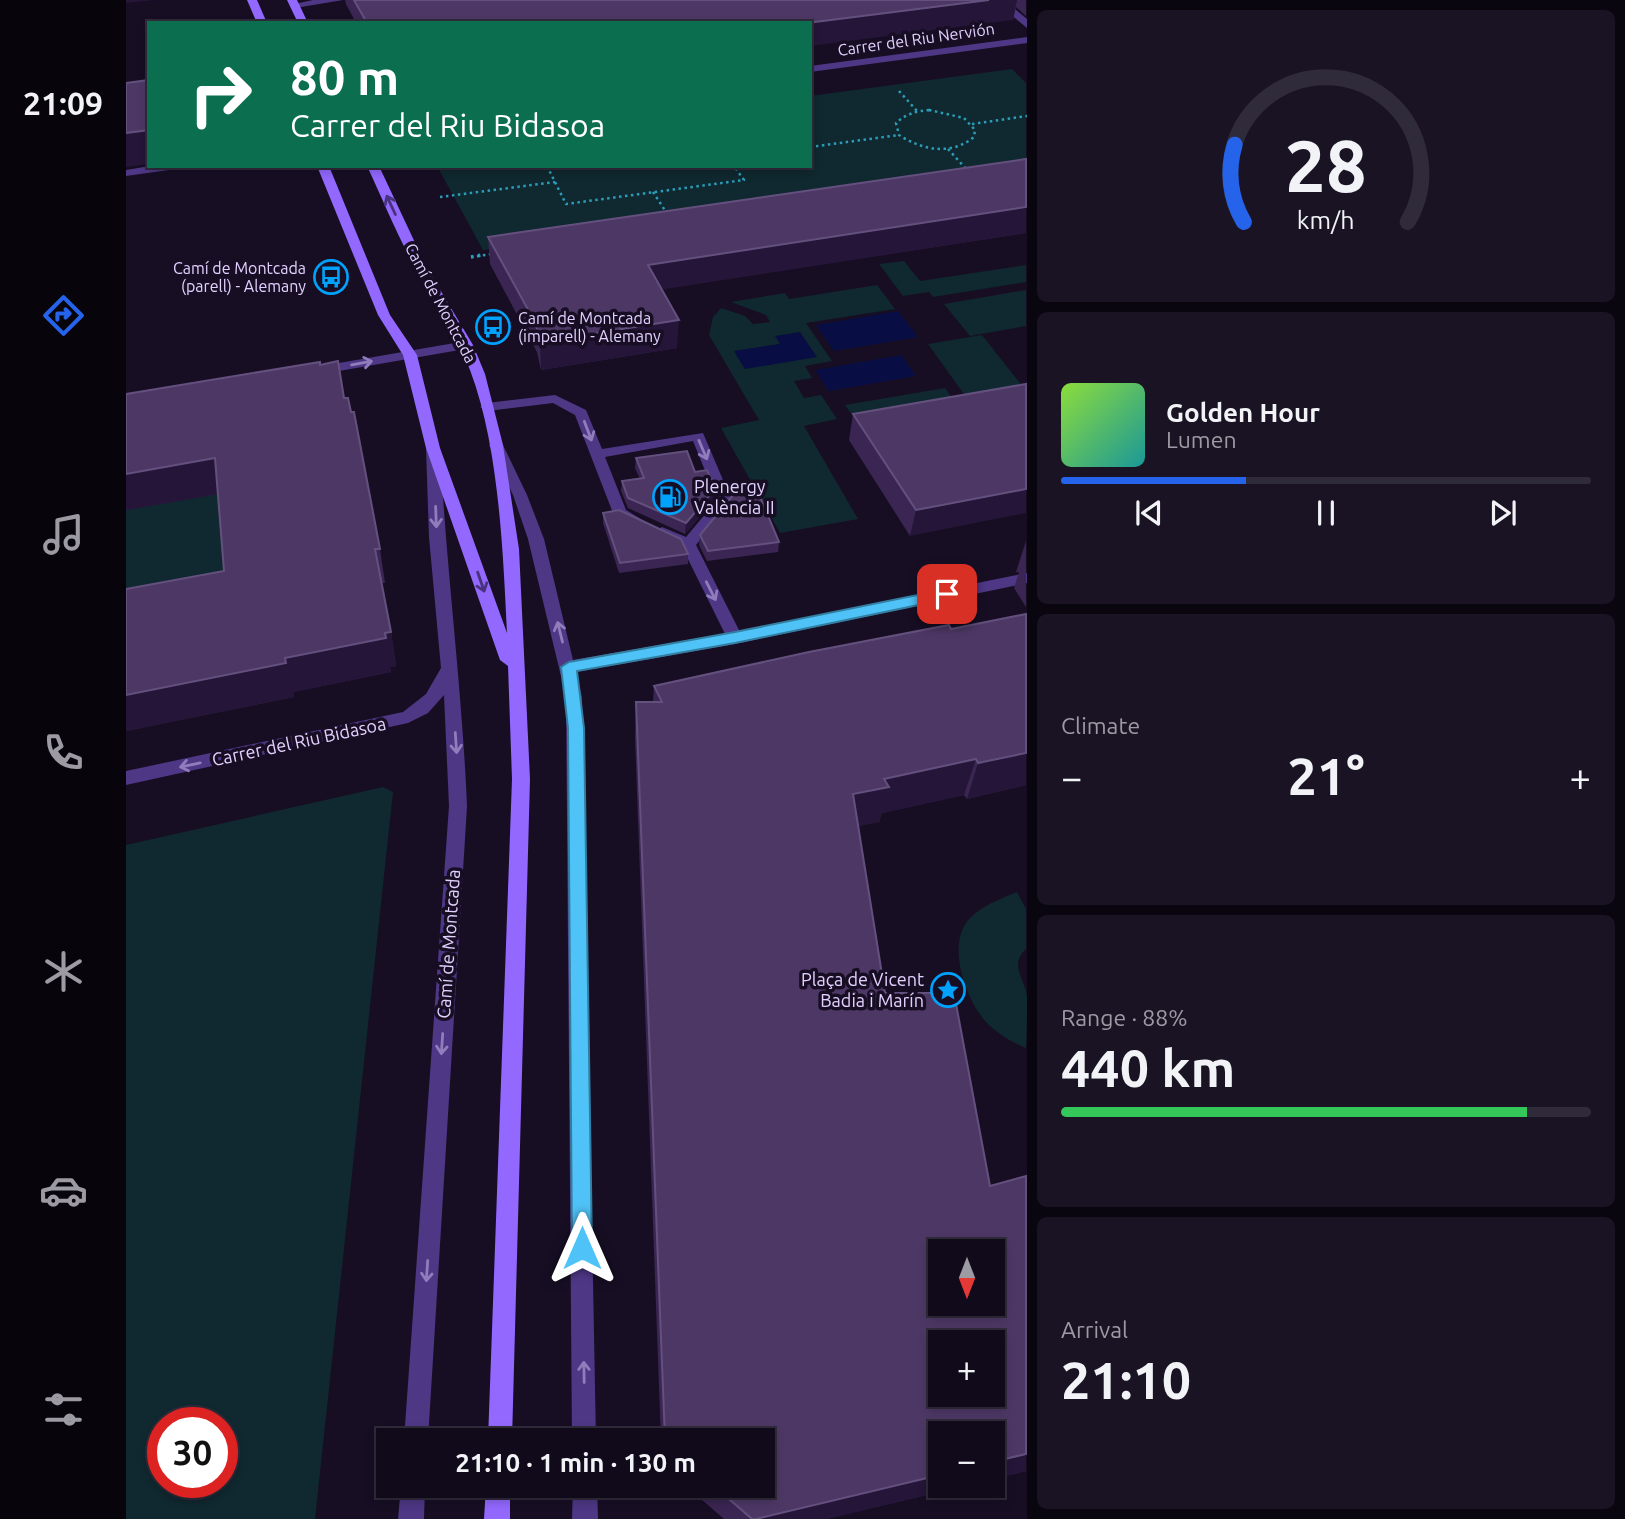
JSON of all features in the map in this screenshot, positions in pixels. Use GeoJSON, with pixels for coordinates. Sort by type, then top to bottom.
{"type":"FeatureCollection","features":[{"type":"Feature","properties":{"kind":"street"},"geometry":{"type":"LineString","coordinates":[[252,0],[261,21]]}},
{"type":"Feature","properties":{"kind":"street"},"geometry":{"type":"LineString","coordinates":[[302,21],[294,3],[338,0]]}},
{"type":"Feature","properties":{"kind":"street"},"geometry":{"type":"LineString","coordinates":[[998,0],[1027,25]]}},
{"type":"Feature","properties":{"kind":"street","name":"Carrer del Riu Nervión"},"geometry":{"type":"LineString","coordinates":[[812,69],[1027,40]]}},
{"type":"Feature","properties":{"kind":"street"},"geometry":{"type":"LineString","coordinates":[[126,173],[162,168]]}},
{"type":"Feature","properties":{"kind":"street","name":"Camí de Montcada"},"geometry":{"type":"LineString","coordinates":[[324,168],[384,315],[410,355],[433,449],[515,680]]}},
{"type":"Feature","properties":{"kind":"street","name":"Camí de Montcada"},"geometry":{"type":"LineString","coordinates":[[374,168],[420,266],[466,345],[478,374],[496,445],[511,549],[521,779],[500,1428]]}},
{"type":"Feature","properties":{"kind":"street"},"geometry":{"type":"LineString","coordinates":[[302,373],[466,345]]}},
{"type":"Feature","properties":{"kind":"street"},"geometry":{"type":"LineString","coordinates":[[487,407],[555,399],[581,413],[620,513],[688,544],[735,638]]}},
{"type":"Feature","properties":{"kind":"street"},"geometry":{"type":"LineString","coordinates":[[597,454],[698,436],[725,501],[688,544]]}},
{"type":"Feature","properties":{"kind":"street","name":"Camí de Montcada"},"geometry":{"type":"LineString","coordinates":[[496,445],[520,495],[536,539],[569,667],[576,728],[584,1428]]}},
{"type":"Feature","properties":{"kind":"street","name":"Camí de Montcada"},"geometry":{"type":"LineString","coordinates":[[417,1428],[458,806],[458,764],[437,537],[433,449]]}},
{"type":"Feature","properties":{"kind":"street"},"geometry":{"type":"LineString","coordinates":[[569,667],[735,638],[1027,578]]}},
{"type":"Feature","properties":{"kind":"street","name":"Carrer del Riu Bidasoa"},"geometry":{"type":"LineString","coordinates":[[126,778],[408,718],[424,708],[438,694],[449,669]]}},
{"type":"Feature","properties":{"kind":"street"},"geometry":{"type":"LineString","coordinates":[[411,1519],[412,1498]]}},
{"type":"Feature","properties":{"kind":"street"},"geometry":{"type":"LineString","coordinates":[[497,1519],[498,1498]]}},
{"type":"Feature","properties":{"kind":"street"},"geometry":{"type":"LineString","coordinates":[[585,1498],[585,1519]]}},
{"type":"Feature","properties":{"kind":"path"},"geometry":{"type":"LineString","coordinates":[[891,82],[917,111]]}},
{"type":"Feature","properties":{"kind":"path"},"geometry":{"type":"LineString","coordinates":[[812,147],[898,135],[914,144],[948,148],[969,142],[975,130],[972,124],[954,114],[917,111],[907,114],[896,123],[898,135]]}},
{"type":"Feature","properties":{"kind":"path"},"geometry":{"type":"LineString","coordinates":[[972,124],[1027,116]]}},
{"type":"Feature","properties":{"kind":"path"},"geometry":{"type":"LineString","coordinates":[[948,148],[971,174]]}},
{"type":"Feature","properties":{"kind":"path"},"geometry":{"type":"LineString","coordinates":[[548,168],[566,204],[744,180],[735,168]]}},
{"type":"Feature","properties":{"kind":"path"},"geometry":{"type":"LineString","coordinates":[[440,197],[555,182]]}},
{"type":"Feature","properties":{"kind":"path"},"geometry":{"type":"LineString","coordinates":[[653,192],[668,215]]}},
{"type":"Feature","properties":{"kind":"path"},"geometry":{"type":"LineString","coordinates":[[471,257],[498,253]]}},
{"type":"Feature","properties":{"kind":"shaded area"},"geometry":{"type":"Polygon","coordinates":[[[1012,69],[1026,83],[1026,170],[483,250],[438,168],[812,168],[812,96],[1012,69]]]}},
{"type":"Feature","properties":{"kind":"shaded area"},"geometry":{"type":"Polygon","coordinates":[[[904,261],[920,281],[1026,265],[1026,282],[933,297],[929,292],[903,296],[879,264],[904,261]]]}},
{"type":"Feature","properties":{"kind":"shaded area"},"geometry":{"type":"Polygon","coordinates":[[[877,285],[895,309],[806,323],[832,361],[805,366],[812,378],[794,381],[804,398],[821,395],[837,419],[804,426],[858,519],[780,533],[721,428],[759,420],[709,335],[713,317],[721,308],[745,316],[753,324],[770,322],[766,315],[731,302],[785,293],[789,299],[877,285]],[[780,344],[735,351],[745,369],[780,344]]]}},
{"type":"Feature","properties":{"kind":"shaded area"},"geometry":{"type":"Polygon","coordinates":[[[1026,290],[1026,326],[970,336],[944,304],[1026,290]]]}},
{"type":"Feature","properties":{"kind":"shaded area"},"geometry":{"type":"Polygon","coordinates":[[[898,311],[918,337],[834,351],[816,325],[898,311]]]}},
{"type":"Feature","properties":{"kind":"shaded area"},"geometry":{"type":"Polygon","coordinates":[[[800,332],[817,357],[745,369],[734,351],[780,344],[775,336],[800,332]]]}},
{"type":"Feature","properties":{"kind":"shaded area"},"geometry":{"type":"Polygon","coordinates":[[[982,335],[1023,387],[966,397],[928,344],[982,335]]]}},
{"type":"Feature","properties":{"kind":"shaded area"},"geometry":{"type":"Polygon","coordinates":[[[901,355],[916,376],[829,391],[815,370],[901,355]]]}},
{"type":"Feature","properties":{"kind":"shaded area"},"geometry":{"type":"Polygon","coordinates":[[[945,388],[953,399],[853,416],[845,405],[945,388]]]}},
{"type":"Feature","properties":{"kind":"shaded area"},"geometry":{"type":"Polygon","coordinates":[[[221,465],[232,605],[126,625],[126,510],[207,496],[221,465]]]}},
{"type":"Feature","properties":{"kind":"shaded area"},"geometry":{"type":"Polygon","coordinates":[[[383,787],[393,792],[315,1519],[126,1519],[126,845],[383,787]]]}},
{"type":"Feature","properties":{"kind":"shaded area"},"geometry":{"type":"Polygon","coordinates":[[[1017,892],[1026,909],[1026,949],[1018,966],[1027,996],[1026,1048],[986,1022],[966,986],[959,957],[959,942],[970,918],[986,906],[1017,892]]]}},
{"type":"Feature","properties":{"kind":"building"},"geometry":{"type":"Polygon","coordinates":[[[354,0],[989,0],[812,22],[366,21],[354,0]]]}},
{"type":"Feature","properties":{"kind":"building"},"geometry":{"type":"Polygon","coordinates":[[[147,80],[147,130],[126,133],[126,83],[147,80]]]}},
{"type":"Feature","properties":{"kind":"building"},"geometry":{"type":"Polygon","coordinates":[[[1026,159],[1026,207],[648,265],[679,320],[540,342],[536,324],[488,237],[1026,159]]]}},
{"type":"Feature","properties":{"kind":"building"},"geometry":{"type":"Polygon","coordinates":[[[338,361],[344,398],[348,398],[351,412],[354,412],[380,549],[375,549],[391,632],[385,633],[386,638],[285,658],[286,663],[126,695],[126,589],[224,571],[215,458],[126,474],[126,394],[338,361]]]}},
{"type":"Feature","properties":{"kind":"building"},"geometry":{"type":"Polygon","coordinates":[[[1026,384],[1026,489],[916,510],[853,414],[1026,384]]]}},
{"type":"Feature","properties":{"kind":"building"},"geometry":{"type":"Polygon","coordinates":[[[687,451],[695,472],[707,470],[715,489],[686,523],[628,498],[622,481],[644,478],[636,458],[687,451]]]}},
{"type":"Feature","properties":{"kind":"building"},"geometry":{"type":"Polygon","coordinates":[[[759,494],[779,542],[708,551],[700,535],[733,495],[759,494]]]}},
{"type":"Feature","properties":{"kind":"building"},"geometry":{"type":"Polygon","coordinates":[[[619,510],[681,539],[688,554],[620,563],[603,513],[619,510]]]}},
{"type":"Feature","properties":{"kind":"building"},"geometry":{"type":"Polygon","coordinates":[[[1026,614],[1026,753],[978,763],[976,759],[884,779],[889,787],[853,794],[885,993],[954,993],[990,1186],[1026,1176],[1026,1454],[1005,1459],[1005,1421],[928,1421],[928,1478],[752,1519],[728,1498],[775,1498],[775,1428],[665,1428],[636,702],[662,702],[654,686],[949,625],[951,629],[1026,614]]]}},
{"type":"Feature","properties":{"kind":"place","name":"Camí de Montcada (parell) - Alemany"},"geometry":{"type":"Point","coordinates":[331,277]}},
{"type":"Feature","properties":{"kind":"place","name":"Camí de Montcada (imparell) - Alemany"},"geometry":{"type":"Point","coordinates":[493,327]}},
{"type":"Feature","properties":{"kind":"place","name":"Plenergy València II"},"geometry":{"type":"Point","coordinates":[670,497]}},
{"type":"Feature","properties":{"kind":"place","name":"Plaça de Vicent Badia i Marín"},"geometry":{"type":"Point","coordinates":[948,990]}},
{"type":"Feature","properties":{"kind":"route"},"geometry":{"type":"LineString","coordinates":[[582,1248],[576,728],[569,667],[735,638],[947,594]]}}]}
